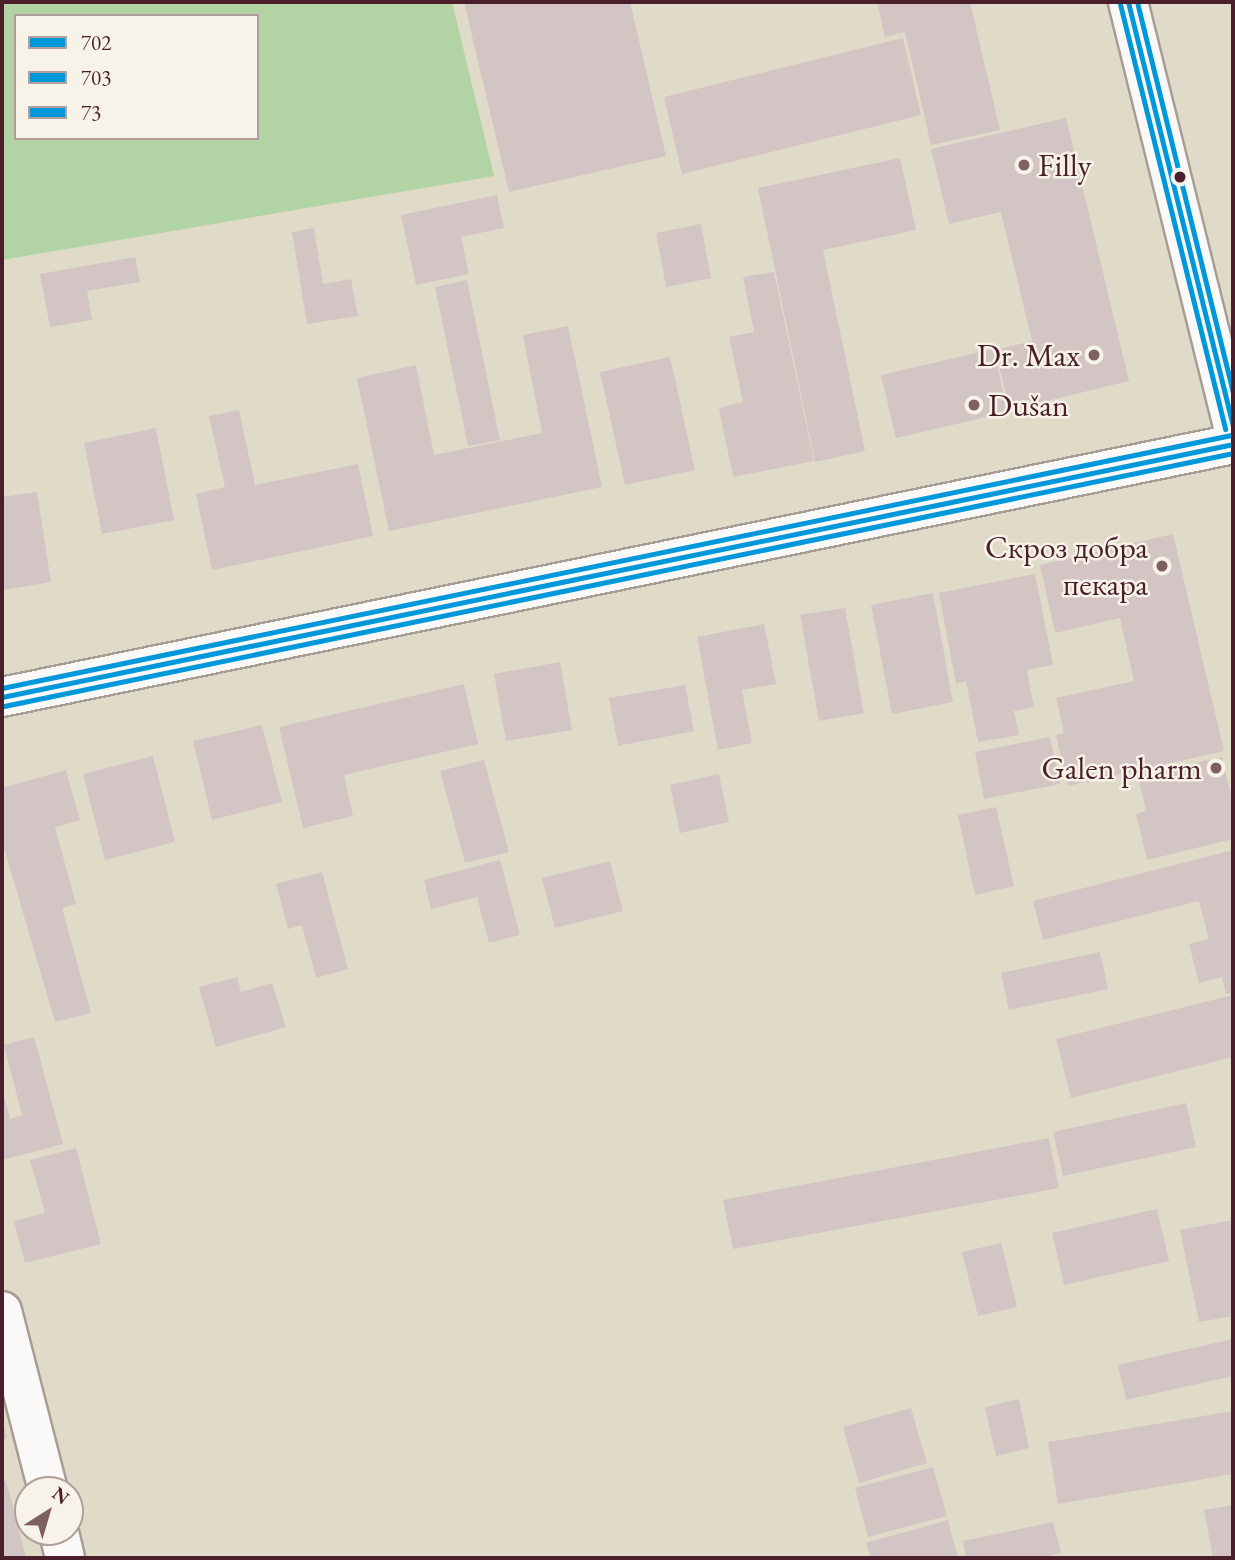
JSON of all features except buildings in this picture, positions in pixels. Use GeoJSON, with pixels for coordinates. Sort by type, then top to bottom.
{"type":"FeatureCollection","features":[{"type":"Feature","properties":{"kind":"street"},"geometry":{"type":"LineString","coordinates":[[1128,2],[1233,427]]}},
{"type":"Feature","properties":{"kind":"street"},"geometry":{"type":"LineString","coordinates":[[2,697],[1233,444]]}},
{"type":"Feature","properties":{"kind":"street"},"geometry":{"type":"LineString","coordinates":[[2,1311],[44,1476]]}},
{"type":"Feature","properties":{"kind":"green space"},"geometry":{"type":"Polygon","coordinates":[[[2,2],[452,2],[494,176],[2,260],[2,2]]]}},
{"type":"Feature","properties":{"kind":"transit line","name":"702"},"geometry":{"type":"LineString","coordinates":[[1128,2],[1233,427]]}},
{"type":"Feature","properties":{"kind":"transit line"},"geometry":{"type":"LineString","coordinates":[[1137,2],[1233,392]]}},
{"type":"Feature","properties":{"kind":"transit line","name":"703"},"geometry":{"type":"LineString","coordinates":[[1120,4],[1225,429]]}},
{"type":"Feature","properties":{"kind":"transit line","name":"73"},"geometry":{"type":"LineString","coordinates":[[2,688],[1231,435]]}},
{"type":"Feature","properties":{"kind":"transit line","name":"702"},"geometry":{"type":"LineString","coordinates":[[2,697],[1233,444]]}},
{"type":"Feature","properties":{"kind":"transit line","name":"703"},"geometry":{"type":"LineString","coordinates":[[4,706],[1233,453]]}},
{"type":"Feature","properties":{"kind":"place","name":"Filly"},"geometry":{"type":"Point","coordinates":[1024,165]}},
{"type":"Feature","properties":{"kind":"place","name":"Dr. Max"},"geometry":{"type":"Point","coordinates":[1094,355]}},
{"type":"Feature","properties":{"kind":"place","name":"Dušan"},"geometry":{"type":"Point","coordinates":[974,405]}},
{"type":"Feature","properties":{"kind":"place","name":"Скроз добра пекара"},"geometry":{"type":"Point","coordinates":[1162,566]}},
{"type":"Feature","properties":{"kind":"place","name":"Galen pharm"},"geometry":{"type":"Point","coordinates":[1216,768]}}]}
